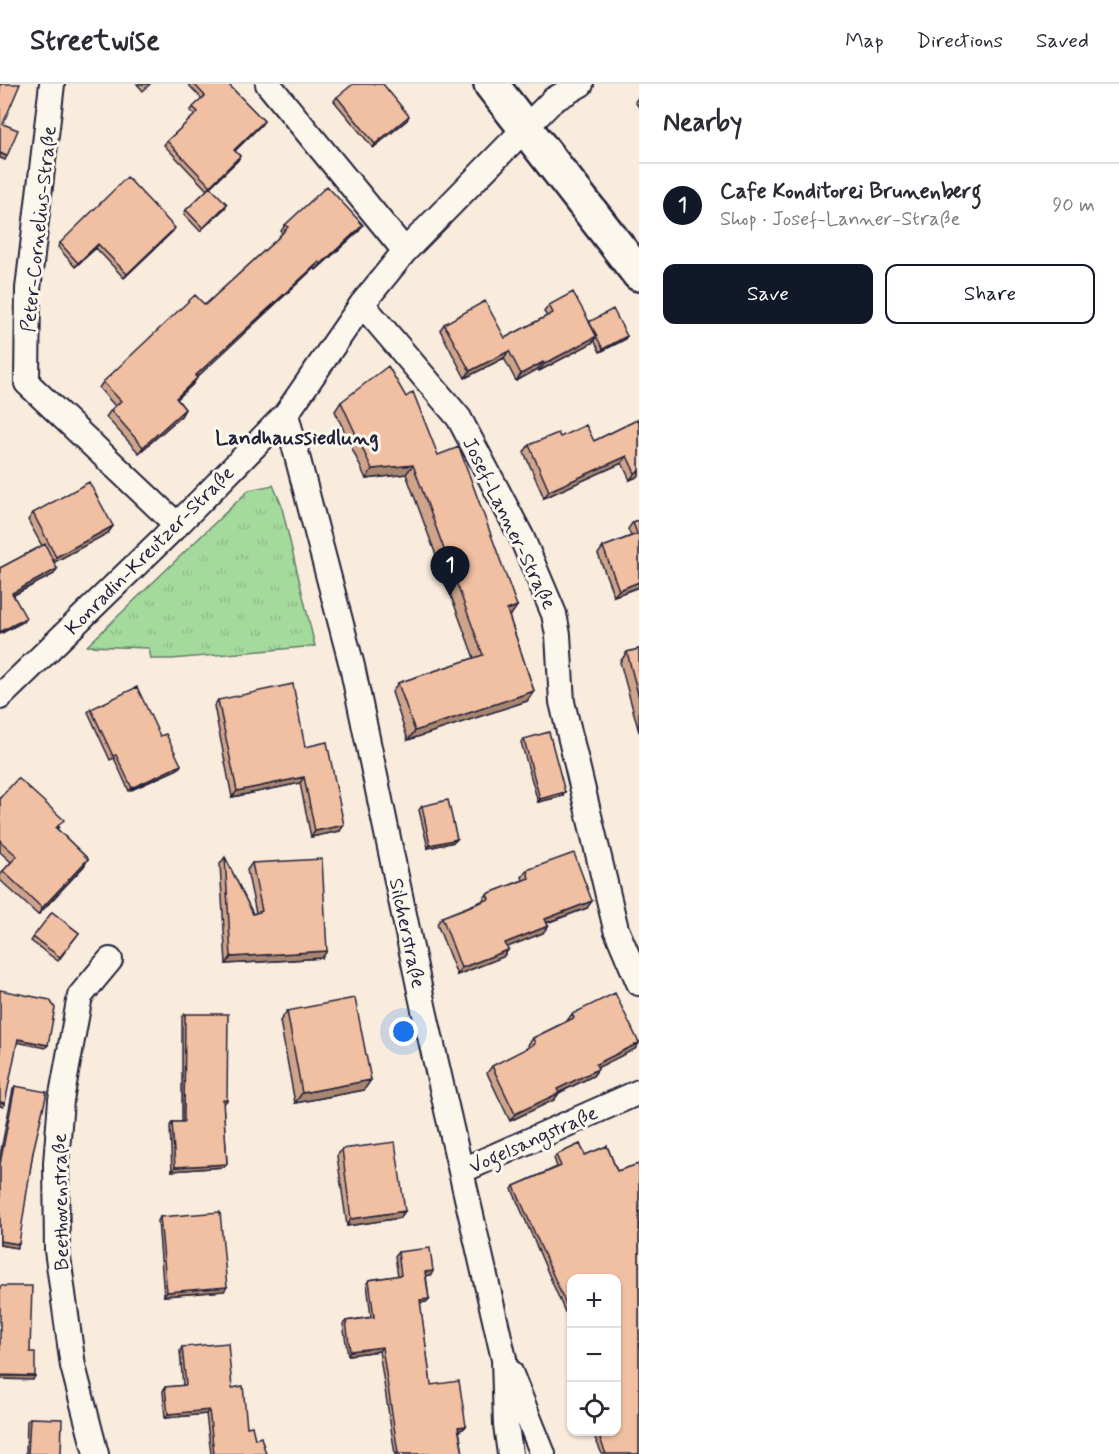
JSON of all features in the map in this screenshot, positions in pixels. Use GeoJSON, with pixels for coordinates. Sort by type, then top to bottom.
{"type":"FeatureCollection","features":[{"type":"Feature","properties":{"kind":"main road"},"geometry":{"type":"LineString","coordinates":[[491,84],[526,126],[639,274]]}},
{"type":"Feature","properties":{"kind":"street","name":"Peter-Cornelius-Straße"},"geometry":{"type":"LineString","coordinates":[[52,84],[28,289],[27,383],[177,525]]}},
{"type":"Feature","properties":{"kind":"street"},"geometry":{"type":"LineString","coordinates":[[268,84],[405,251]]}},
{"type":"Feature","properties":{"kind":"street","name":"Konradin-Kreutzer-Straße"},"geometry":{"type":"LineString","coordinates":[[0,697],[177,525],[286,414],[362,304],[405,251],[553,100],[580,84]]}},
{"type":"Feature","properties":{"kind":"street","name":"Josef-Lanner-Straße"},"geometry":{"type":"LineString","coordinates":[[362,304],[459,418],[520,536],[554,614],[558,635],[562,702],[616,929],[639,983]]}},
{"type":"Feature","properties":{"kind":"street","name":"Silcherstraße"},"geometry":{"type":"LineString","coordinates":[[286,414],[352,666],[422,1001],[504,1359],[506,1425],[510,1454]]}},
{"type":"Feature","properties":{"kind":"street","name":"Beethovenstraße"},"geometry":{"type":"LineString","coordinates":[[96,1454],[73,1366],[57,1250],[56,1163],[61,1100],[80,996],[110,960]]}},
{"type":"Feature","properties":{"kind":"street","name":"Vogelsangstraße"},"geometry":{"type":"LineString","coordinates":[[460,1171],[639,1092]]}},
{"type":"Feature","properties":{"kind":"street"},"geometry":{"type":"LineString","coordinates":[[504,1359],[543,1454]]}},
{"type":"Feature","properties":{"kind":"green space"},"geometry":{"type":"Polygon","coordinates":[[[273,485],[281,504],[315,646],[151,659],[149,648],[87,646],[249,490],[273,485]]]}},
{"type":"Feature","properties":{"kind":"building"},"geometry":{"type":"Polygon","coordinates":[[[0,84],[20,84],[3,124],[18,130],[7,156],[0,153],[0,84]]]}},
{"type":"Feature","properties":{"kind":"building"},"geometry":{"type":"Polygon","coordinates":[[[194,84],[228,84],[264,121],[234,150],[240,156],[210,186],[167,141],[198,112],[193,107],[205,96],[194,84]]]}},
{"type":"Feature","properties":{"kind":"building"},"geometry":{"type":"Polygon","coordinates":[[[353,84],[383,84],[409,116],[375,144],[337,97],[353,84]]]}},
{"type":"Feature","properties":{"kind":"building"},"geometry":{"type":"Polygon","coordinates":[[[127,177],[175,228],[127,274],[98,244],[78,263],[60,243],[127,177]]]}},
{"type":"Feature","properties":{"kind":"building"},"geometry":{"type":"Polygon","coordinates":[[[327,186],[363,225],[321,264],[319,262],[195,376],[197,378],[176,398],[185,409],[143,447],[111,410],[121,401],[103,382],[195,295],[205,305],[276,240],[288,227],[285,225],[327,186]]]}},
{"type":"Feature","properties":{"kind":"building"},"geometry":{"type":"Polygon","coordinates":[[[210,187],[227,204],[203,228],[186,210],[210,187]]]}},
{"type":"Feature","properties":{"kind":"building"},"geometry":{"type":"Polygon","coordinates":[[[573,292],[597,336],[521,374],[509,351],[470,371],[444,324],[485,301],[505,338],[553,313],[549,305],[573,292]]]}},
{"type":"Feature","properties":{"kind":"building"},"geometry":{"type":"Polygon","coordinates":[[[613,309],[627,336],[603,349],[589,322],[613,309]]]}},
{"type":"Feature","properties":{"kind":"building"},"geometry":{"type":"Polygon","coordinates":[[[388,366],[406,397],[413,392],[438,455],[459,447],[517,606],[507,610],[534,691],[415,731],[398,683],[483,655],[413,465],[372,469],[341,402],[388,366]]]}},
{"type":"Feature","properties":{"kind":"building"},"geometry":{"type":"Polygon","coordinates":[[[639,419],[639,471],[635,473],[627,456],[549,491],[529,445],[558,433],[560,437],[586,425],[594,441],[639,419]]]}},
{"type":"Feature","properties":{"kind":"building"},"geometry":{"type":"Polygon","coordinates":[[[89,482],[113,526],[56,557],[33,513],[89,482]]]}},
{"type":"Feature","properties":{"kind":"building"},"geometry":{"type":"Polygon","coordinates":[[[639,520],[639,582],[619,590],[603,547],[637,534],[633,522],[639,520]]]}},
{"type":"Feature","properties":{"kind":"building"},"geometry":{"type":"Polygon","coordinates":[[[45,544],[57,569],[12,593],[26,618],[0,632],[0,568],[45,544]]]}},
{"type":"Feature","properties":{"kind":"building"},"geometry":{"type":"Polygon","coordinates":[[[639,649],[639,698],[627,652],[639,649]]]}},
{"type":"Feature","properties":{"kind":"building"},"geometry":{"type":"Polygon","coordinates":[[[293,684],[305,747],[327,742],[344,825],[315,831],[304,777],[237,791],[218,700],[293,684]]]}},
{"type":"Feature","properties":{"kind":"building"},"geometry":{"type":"Polygon","coordinates":[[[137,687],[160,736],[166,734],[181,765],[132,788],[116,755],[113,756],[91,709],[137,687]]]}},
{"type":"Feature","properties":{"kind":"building"},"geometry":{"type":"Polygon","coordinates":[[[549,732],[565,792],[540,799],[524,739],[549,732]]]}},
{"type":"Feature","properties":{"kind":"building"},"geometry":{"type":"Polygon","coordinates":[[[18,778],[64,820],[56,828],[88,859],[42,908],[3,871],[17,856],[0,841],[0,798],[18,778]]]}},
{"type":"Feature","properties":{"kind":"building"},"geometry":{"type":"Polygon","coordinates":[[[448,800],[457,839],[430,845],[422,806],[448,800]]]}},
{"type":"Feature","properties":{"kind":"building"},"geometry":{"type":"Polygon","coordinates":[[[574,853],[592,901],[545,919],[548,926],[505,943],[508,950],[461,968],[442,917],[489,899],[487,894],[529,878],[527,870],[574,853]]]}},
{"type":"Feature","properties":{"kind":"building"},"geometry":{"type":"Polygon","coordinates":[[[225,857],[253,914],[262,911],[252,863],[322,859],[327,951],[231,957],[225,857]]]}},
{"type":"Feature","properties":{"kind":"building"},"geometry":{"type":"Polygon","coordinates":[[[52,912],[79,933],[60,957],[33,937],[52,912]]]}},
{"type":"Feature","properties":{"kind":"building"},"geometry":{"type":"Polygon","coordinates":[[[0,990],[50,1000],[55,1008],[48,1045],[18,1039],[5,1103],[0,1102],[0,990]]]}},
{"type":"Feature","properties":{"kind":"building"},"geometry":{"type":"Polygon","coordinates":[[[615,993],[639,1043],[596,1064],[598,1069],[557,1089],[559,1093],[515,1114],[492,1066],[535,1044],[533,1038],[574,1018],[572,1014],[615,993]]]}},
{"type":"Feature","properties":{"kind":"building"},"geometry":{"type":"Polygon","coordinates":[[[355,998],[371,1080],[302,1093],[287,1011],[355,998]]]}},
{"type":"Feature","properties":{"kind":"building"},"geometry":{"type":"Polygon","coordinates":[[[185,1014],[228,1014],[227,1100],[223,1100],[227,1164],[175,1167],[172,1122],[184,1122],[185,1014]]]}},
{"type":"Feature","properties":{"kind":"building"},"geometry":{"type":"Polygon","coordinates":[[[15,1086],[47,1092],[33,1152],[19,1244],[0,1241],[0,1164],[15,1086]]]}},
{"type":"Feature","properties":{"kind":"building"},"geometry":{"type":"Polygon","coordinates":[[[395,1142],[405,1211],[351,1219],[342,1149],[395,1142]]]}},
{"type":"Feature","properties":{"kind":"building"},"geometry":{"type":"Polygon","coordinates":[[[580,1144],[585,1155],[607,1146],[617,1171],[639,1164],[639,1454],[606,1454],[599,1436],[621,1436],[621,1274],[567,1274],[567,1307],[514,1186],[561,1166],[556,1155],[580,1144]]]}},
{"type":"Feature","properties":{"kind":"building"},"geometry":{"type":"Polygon","coordinates":[[[220,1212],[227,1287],[167,1292],[160,1217],[220,1212]]]}},
{"type":"Feature","properties":{"kind":"building"},"geometry":{"type":"Polygon","coordinates":[[[430,1248],[433,1271],[425,1272],[429,1299],[420,1300],[431,1385],[459,1381],[466,1426],[458,1427],[463,1454],[394,1454],[398,1453],[382,1347],[350,1351],[346,1321],[374,1317],[369,1280],[401,1275],[398,1252],[430,1248]]]}},
{"type":"Feature","properties":{"kind":"building"},"geometry":{"type":"Polygon","coordinates":[[[0,1286],[32,1286],[30,1352],[35,1352],[35,1376],[0,1375],[0,1286]]]}},
{"type":"Feature","properties":{"kind":"building"},"geometry":{"type":"Polygon","coordinates":[[[228,1343],[232,1388],[243,1386],[247,1427],[252,1426],[255,1439],[261,1437],[266,1454],[214,1454],[209,1410],[168,1414],[165,1387],[186,1385],[182,1347],[228,1343]]]}},
{"type":"Feature","properties":{"kind":"building"},"geometry":{"type":"Polygon","coordinates":[[[30,1418],[62,1419],[61,1454],[28,1454],[30,1418]]]}},
{"type":"Feature","properties":{"kind":"place","name":"Cafe Konditorei Brunenberg"},"geometry":{"type":"Point","coordinates":[450,596]}},
{"type":"Feature","properties":{"kind":"district","name":"Landhaussiedlung"},"geometry":{"type":"Point","coordinates":[297,437]}}]}
